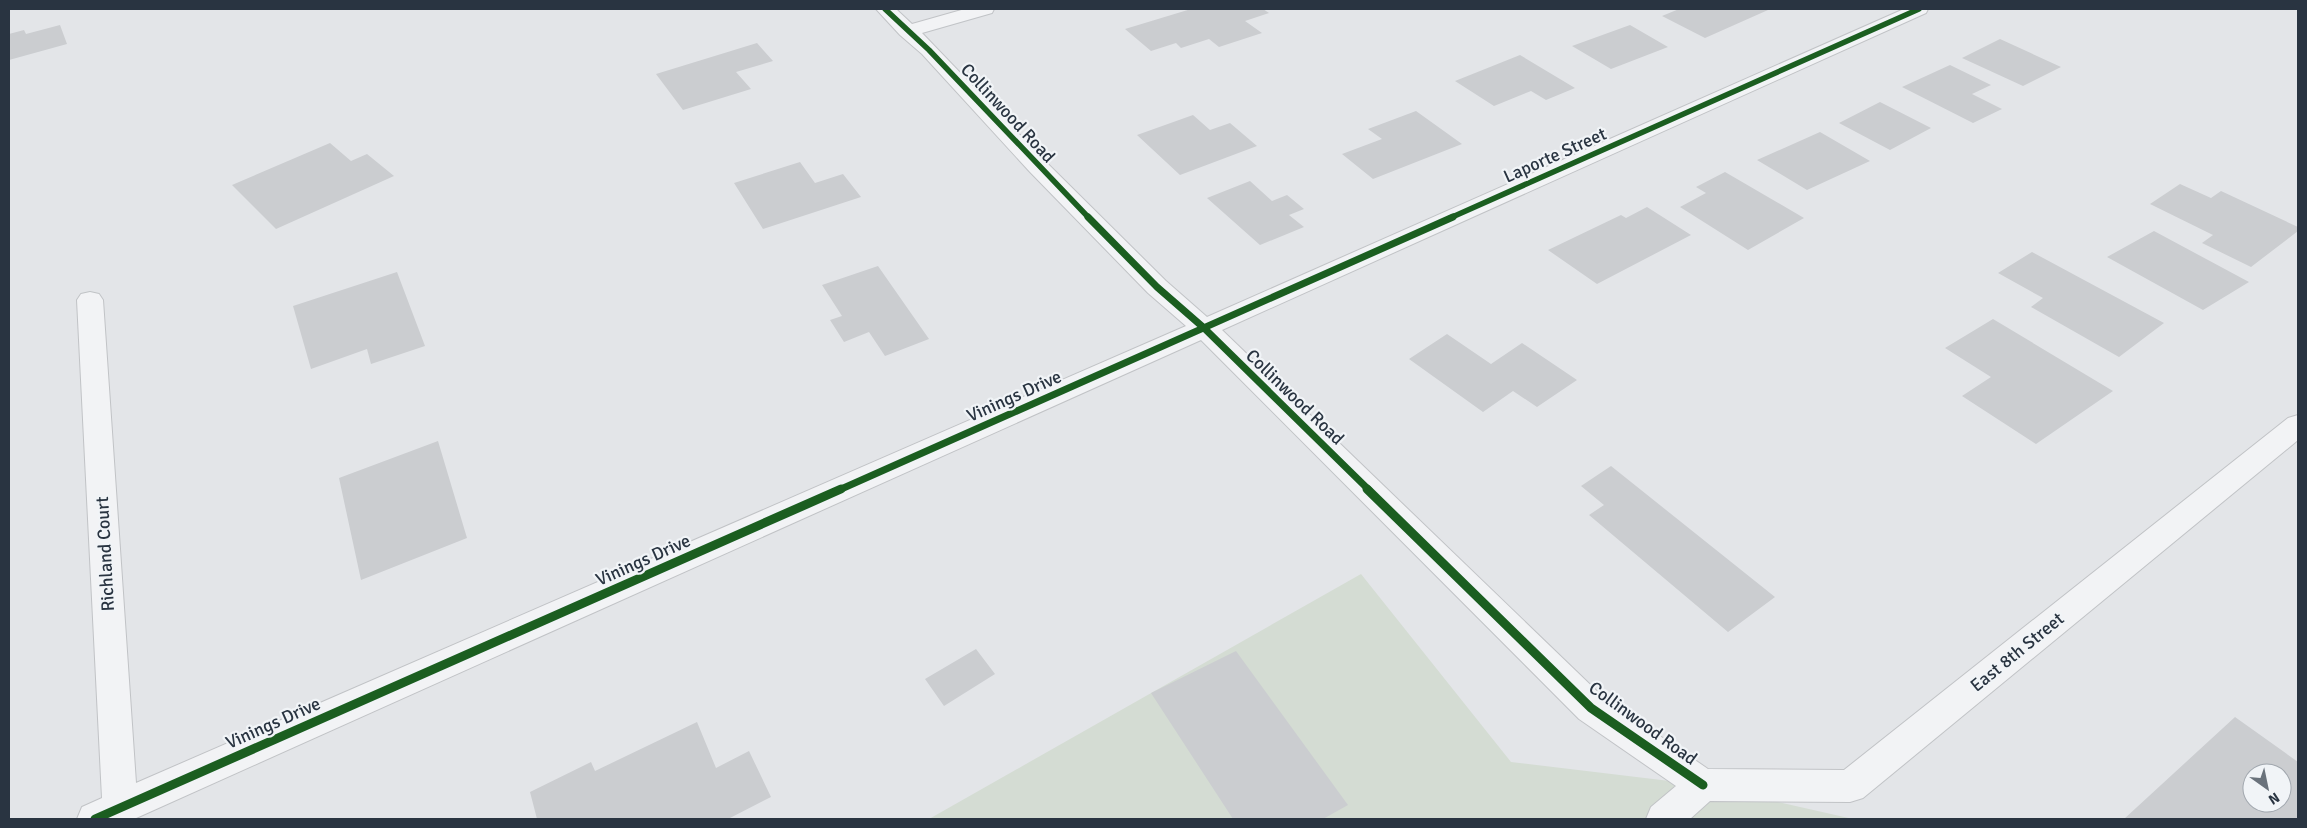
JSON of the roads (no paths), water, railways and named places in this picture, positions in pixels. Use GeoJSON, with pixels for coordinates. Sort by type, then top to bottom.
{"type":"FeatureCollection","features":[{"type":"Feature","properties":{"kind":"street","name":"Collinwood Road"},"geometry":{"type":"LineString","coordinates":[[886,9],[929,50],[1038,167],[1157,287],[1204,328],[1591,708],[1703,786]]}},
{"type":"Feature","properties":{"kind":"street"},"geometry":{"type":"LineString","coordinates":[[907,31],[985,9]]}},
{"type":"Feature","properties":{"kind":"street","name":"Laporte Street"},"geometry":{"type":"LineString","coordinates":[[1204,328],[1919,9]]}},
{"type":"Feature","properties":{"kind":"street","name":"Richland Court"},"geometry":{"type":"LineString","coordinates":[[90,300],[108,813]]}},
{"type":"Feature","properties":{"kind":"street","name":"Vinings Drive"},"geometry":{"type":"LineString","coordinates":[[108,813],[1204,328]]}},
{"type":"Feature","properties":{"kind":"street","name":"East 8th Street"},"geometry":{"type":"LineString","coordinates":[[1703,786],[1850,786],[2298,425]]}},
{"type":"Feature","properties":{"kind":"street"},"geometry":{"type":"LineString","coordinates":[[1664,819],[1703,786]]}}]}
